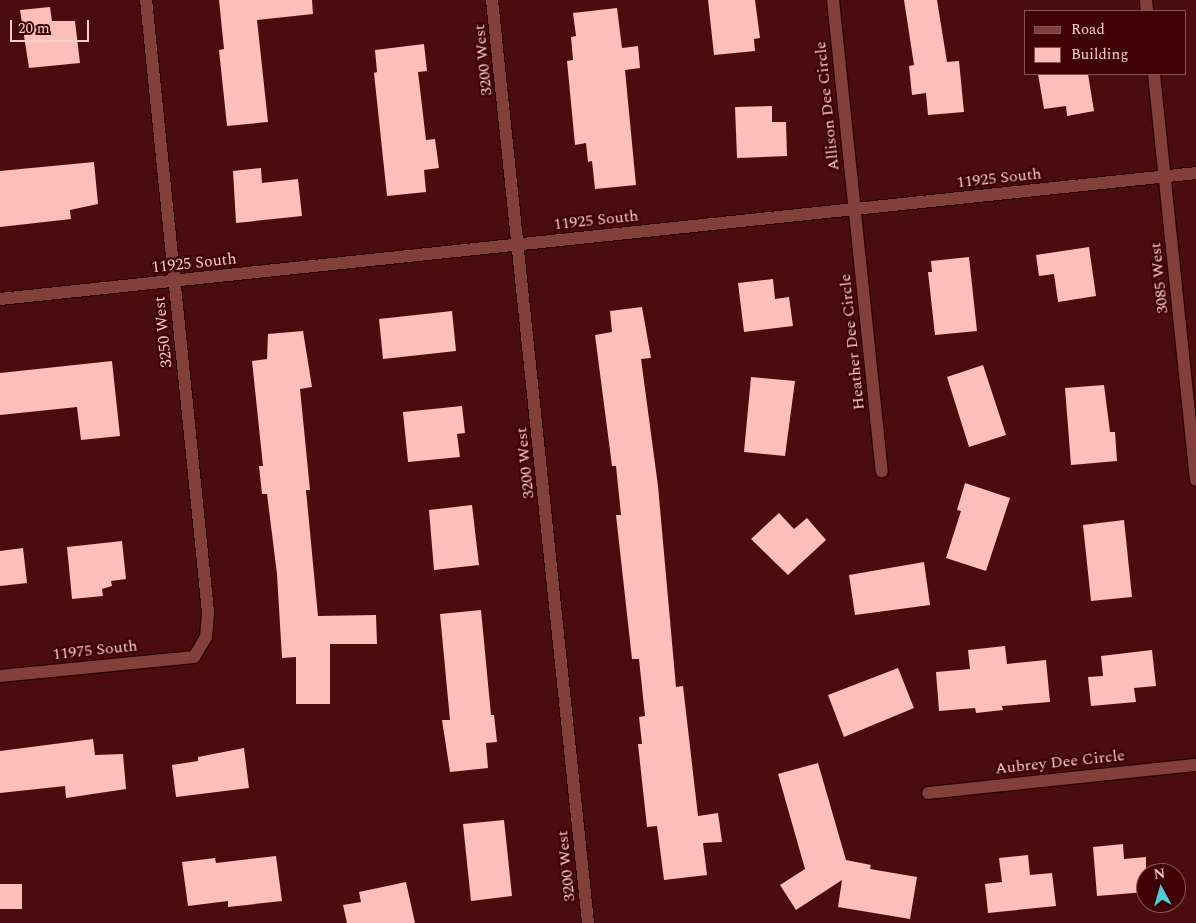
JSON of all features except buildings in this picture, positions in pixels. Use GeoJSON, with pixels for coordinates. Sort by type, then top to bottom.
{"type":"FeatureCollection","features":[{"type":"Feature","properties":{"kind":"street","name":"3250 West"},"geometry":{"type":"LineString","coordinates":[[146,0],[208,612],[206,637],[194,657]]}},
{"type":"Feature","properties":{"kind":"street","name":"3200 West"},"geometry":{"type":"LineString","coordinates":[[492,0],[519,244],[588,923]]}},
{"type":"Feature","properties":{"kind":"street","name":"Allison Dee Circle"},"geometry":{"type":"LineString","coordinates":[[833,0],[854,209]]}},
{"type":"Feature","properties":{"kind":"street","name":"3085 West"},"geometry":{"type":"LineString","coordinates":[[1154,75],[1196,480]]}},
{"type":"Feature","properties":{"kind":"street","name":"11925 South"},"geometry":{"type":"LineString","coordinates":[[0,300],[1196,173]]}},
{"type":"Feature","properties":{"kind":"street","name":"Heather Dee Circle"},"geometry":{"type":"LineString","coordinates":[[854,209],[882,471]]}},
{"type":"Feature","properties":{"kind":"street","name":"11975 South"},"geometry":{"type":"LineString","coordinates":[[0,676],[194,657]]}},
{"type":"Feature","properties":{"kind":"street","name":"Aubrey Dee Circle"},"geometry":{"type":"LineString","coordinates":[[928,793],[1196,764]]}}]}
